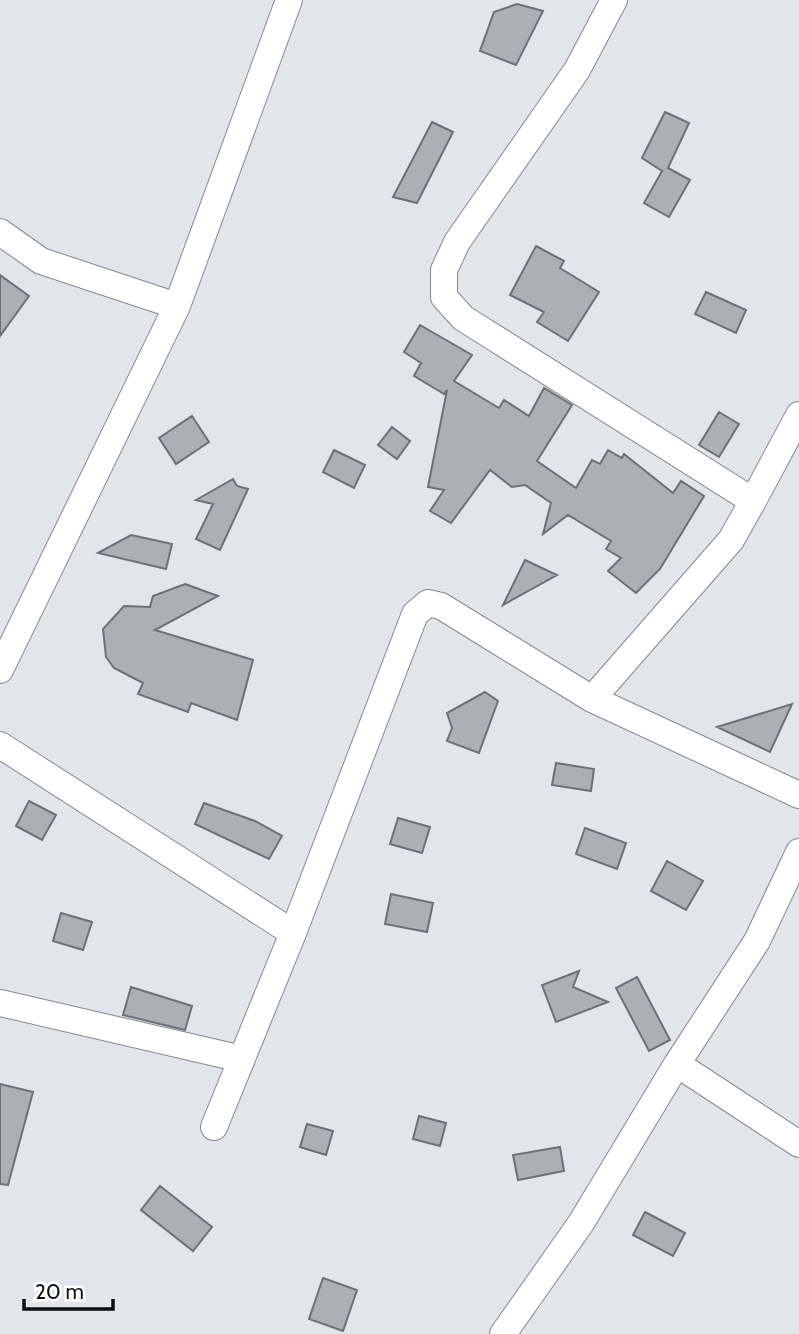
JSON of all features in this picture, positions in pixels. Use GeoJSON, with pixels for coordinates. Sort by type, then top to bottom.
{"type":"FeatureCollection","features":[{"type":"Feature","properties":{"kind":"street"},"geometry":{"type":"LineString","coordinates":[[0,670],[177,306],[289,0]]}},
{"type":"Feature","properties":{"kind":"street"},"geometry":{"type":"LineString","coordinates":[[614,0],[577,70],[457,242],[444,271],[444,297],[463,318],[752,501]]}},
{"type":"Feature","properties":{"kind":"street"},"geometry":{"type":"LineString","coordinates":[[0,232],[41,261],[177,306]]}},
{"type":"Feature","properties":{"kind":"street"},"geometry":{"type":"LineString","coordinates":[[592,699],[731,540],[799,415]]}},
{"type":"Feature","properties":{"kind":"street"},"geometry":{"type":"LineString","coordinates":[[214,1127],[293,933],[415,614],[428,603],[441,606],[592,699],[799,795]]}},
{"type":"Feature","properties":{"kind":"street"},"geometry":{"type":"LineString","coordinates":[[0,745],[293,933]]}},
{"type":"Feature","properties":{"kind":"street"},"geometry":{"type":"LineString","coordinates":[[503,1334],[581,1223],[677,1064],[757,942],[799,852]]}},
{"type":"Feature","properties":{"kind":"street"},"geometry":{"type":"LineString","coordinates":[[0,1003],[242,1059]]}},
{"type":"Feature","properties":{"kind":"street"},"geometry":{"type":"LineString","coordinates":[[677,1064],[799,1144]]}},
{"type":"Feature","properties":{"kind":"building"},"geometry":{"type":"Polygon","coordinates":[[[517,4],[543,11],[516,65],[480,51],[494,12],[517,4]]]}},
{"type":"Feature","properties":{"kind":"building"},"geometry":{"type":"Polygon","coordinates":[[[665,112],[689,123],[668,168],[690,180],[669,217],[644,203],[662,171],[642,158],[665,112]]]}},
{"type":"Feature","properties":{"kind":"building"},"geometry":{"type":"Polygon","coordinates":[[[432,122],[453,132],[417,203],[393,197],[432,122]]]}},
{"type":"Feature","properties":{"kind":"building"},"geometry":{"type":"Polygon","coordinates":[[[536,246],[564,261],[560,268],[599,292],[568,341],[537,322],[544,312],[510,295],[536,246]]]}},
{"type":"Feature","properties":{"kind":"building"},"geometry":{"type":"Polygon","coordinates":[[[0,275],[29,296],[0,336],[0,275]]]}},
{"type":"Feature","properties":{"kind":"building"},"geometry":{"type":"Polygon","coordinates":[[[706,292],[746,310],[736,333],[695,314],[706,292]]]}},
{"type":"Feature","properties":{"kind":"building"},"geometry":{"type":"Polygon","coordinates":[[[420,325],[472,355],[454,381],[499,408],[504,400],[529,416],[544,388],[572,405],[537,461],[576,488],[592,460],[600,464],[608,450],[622,458],[624,454],[673,493],[681,481],[704,496],[660,569],[636,593],[608,571],[621,558],[606,549],[611,541],[568,515],[543,534],[551,503],[525,485],[512,487],[490,470],[451,523],[430,511],[444,490],[428,487],[447,390],[444,394],[414,376],[421,363],[404,352],[420,325]]]}},
{"type":"Feature","properties":{"kind":"building"},"geometry":{"type":"Polygon","coordinates":[[[719,412],[739,424],[719,457],[699,445],[719,412]]]}},
{"type":"Feature","properties":{"kind":"building"},"geometry":{"type":"Polygon","coordinates":[[[192,416],[209,442],[176,464],[159,438],[192,416]]]}},
{"type":"Feature","properties":{"kind":"building"},"geometry":{"type":"Polygon","coordinates":[[[392,427],[410,441],[397,459],[378,445],[392,427]]]}},
{"type":"Feature","properties":{"kind":"building"},"geometry":{"type":"Polygon","coordinates":[[[334,450],[365,465],[354,488],[323,472],[334,450]]]}},
{"type":"Feature","properties":{"kind":"building"},"geometry":{"type":"Polygon","coordinates":[[[233,479],[237,486],[248,489],[220,550],[196,539],[213,504],[196,500],[233,479]]]}},
{"type":"Feature","properties":{"kind":"building"},"geometry":{"type":"Polygon","coordinates":[[[131,535],[172,544],[166,569],[98,553],[131,535]]]}},
{"type":"Feature","properties":{"kind":"building"},"geometry":{"type":"Polygon","coordinates":[[[525,560],[557,575],[503,605],[525,560]]]}},
{"type":"Feature","properties":{"kind":"building"},"geometry":{"type":"Polygon","coordinates":[[[185,584],[218,596],[155,630],[253,660],[237,720],[191,703],[188,712],[138,694],[143,683],[114,668],[106,657],[103,629],[124,606],[150,607],[153,596],[185,584]]]}},
{"type":"Feature","properties":{"kind":"building"},"geometry":{"type":"Polygon","coordinates":[[[485,692],[498,701],[479,753],[447,741],[452,728],[447,713],[485,692]]]}},
{"type":"Feature","properties":{"kind":"building"},"geometry":{"type":"Polygon","coordinates":[[[792,704],[770,752],[717,727],[792,704]]]}},
{"type":"Feature","properties":{"kind":"building"},"geometry":{"type":"Polygon","coordinates":[[[556,763],[594,769],[591,791],[552,785],[556,763]]]}},
{"type":"Feature","properties":{"kind":"building"},"geometry":{"type":"Polygon","coordinates":[[[29,801],[56,815],[42,840],[16,826],[29,801]]]}},
{"type":"Feature","properties":{"kind":"building"},"geometry":{"type":"Polygon","coordinates":[[[204,803],[255,821],[282,836],[269,859],[195,824],[204,803]]]}},
{"type":"Feature","properties":{"kind":"building"},"geometry":{"type":"Polygon","coordinates":[[[398,818],[430,827],[422,853],[390,844],[398,818]]]}},
{"type":"Feature","properties":{"kind":"building"},"geometry":{"type":"Polygon","coordinates":[[[585,828],[626,843],[617,869],[576,854],[585,828]]]}},
{"type":"Feature","properties":{"kind":"building"},"geometry":{"type":"Polygon","coordinates":[[[667,861],[703,881],[686,910],[651,891],[667,861]]]}},
{"type":"Feature","properties":{"kind":"building"},"geometry":{"type":"Polygon","coordinates":[[[391,894],[433,903],[427,932],[385,924],[391,894]]]}},
{"type":"Feature","properties":{"kind":"building"},"geometry":{"type":"Polygon","coordinates":[[[61,913],[92,922],[83,950],[53,941],[61,913]]]}},
{"type":"Feature","properties":{"kind":"building"},"geometry":{"type":"Polygon","coordinates":[[[579,971],[573,987],[608,1002],[556,1022],[542,985],[579,971]]]}},
{"type":"Feature","properties":{"kind":"building"},"geometry":{"type":"Polygon","coordinates":[[[637,977],[670,1040],[649,1051],[616,988],[637,977]]]}},
{"type":"Feature","properties":{"kind":"building"},"geometry":{"type":"Polygon","coordinates":[[[131,987],[192,1006],[185,1030],[123,1015],[131,987]]]}},
{"type":"Feature","properties":{"kind":"building"},"geometry":{"type":"Polygon","coordinates":[[[0,1084],[33,1092],[8,1185],[0,1184],[0,1084]]]}},
{"type":"Feature","properties":{"kind":"building"},"geometry":{"type":"Polygon","coordinates":[[[419,1116],[446,1123],[440,1146],[413,1139],[419,1116]]]}},
{"type":"Feature","properties":{"kind":"building"},"geometry":{"type":"Polygon","coordinates":[[[307,1124],[333,1131],[326,1155],[300,1147],[307,1124]]]}},
{"type":"Feature","properties":{"kind":"building"},"geometry":{"type":"Polygon","coordinates":[[[560,1147],[564,1171],[518,1180],[513,1155],[560,1147]]]}},
{"type":"Feature","properties":{"kind":"building"},"geometry":{"type":"Polygon","coordinates":[[[160,1186],[212,1227],[193,1251],[141,1210],[160,1186]]]}},
{"type":"Feature","properties":{"kind":"building"},"geometry":{"type":"Polygon","coordinates":[[[645,1212],[685,1233],[673,1256],[633,1235],[645,1212]]]}},
{"type":"Feature","properties":{"kind":"building"},"geometry":{"type":"Polygon","coordinates":[[[323,1278],[357,1290],[343,1331],[309,1319],[323,1278]]]}}]}
